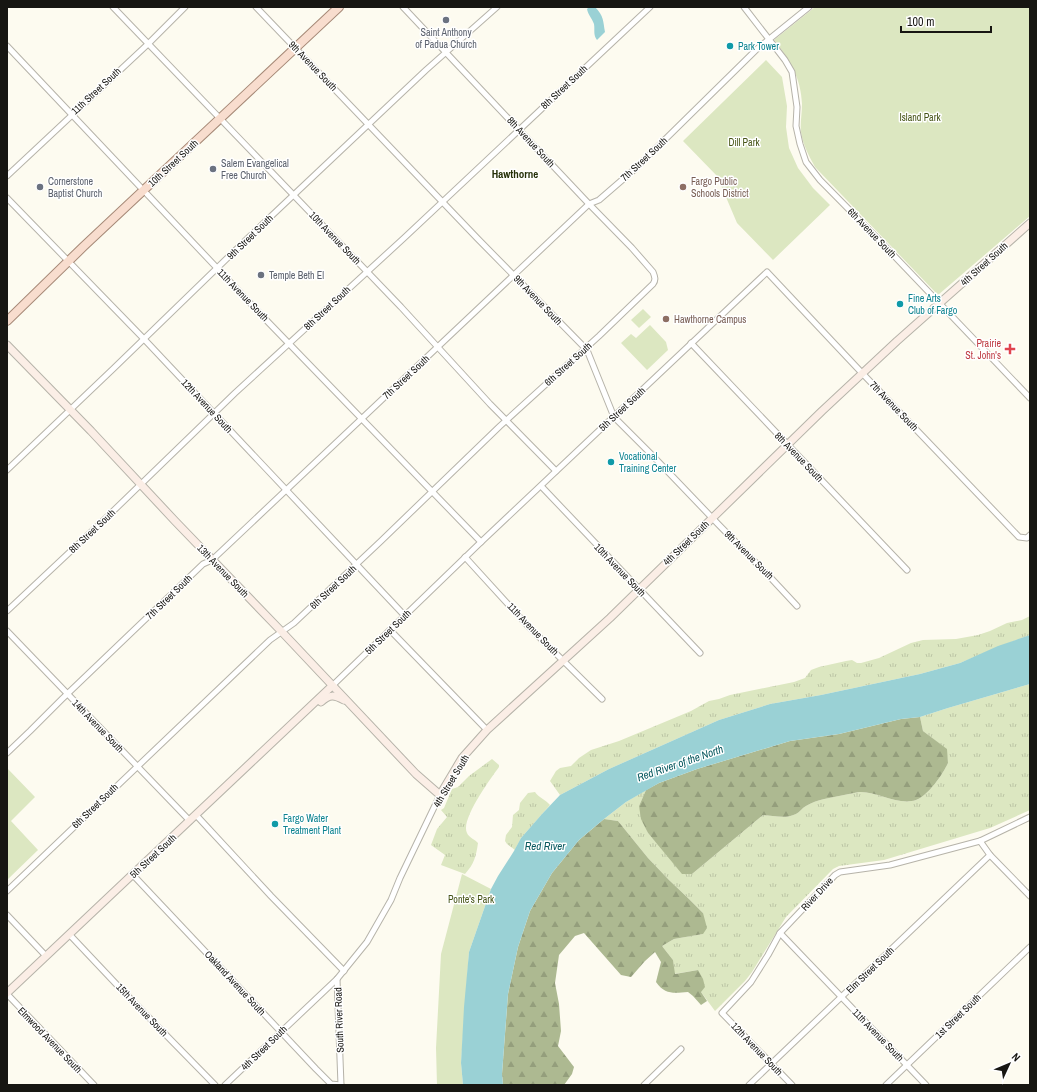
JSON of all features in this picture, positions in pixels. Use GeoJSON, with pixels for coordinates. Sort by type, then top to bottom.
{"type":"FeatureCollection","features":[{"type":"Feature","properties":{"kind":"main road","name":"10th Street South"},"geometry":{"type":"LineString","coordinates":[[7,320],[339,7]]}},
{"type":"Feature","properties":{"kind":"street","name":"10th Avenue South"},"geometry":{"type":"LineString","coordinates":[[113,7],[556,471]]}},
{"type":"Feature","properties":{"kind":"street","name":"11th Street South"},"geometry":{"type":"LineString","coordinates":[[7,176],[71,114],[148,44],[185,7]]}},
{"type":"Feature","properties":{"kind":"street","name":"9th Avenue South"},"geometry":{"type":"LineString","coordinates":[[256,7],[587,350],[614,417],[650,452],[798,606]]}},
{"type":"Feature","properties":{"kind":"street","name":"8th Avenue South"},"geometry":{"type":"LineString","coordinates":[[403,7],[638,254],[653,272],[655,279]]}},
{"type":"Feature","properties":{"kind":"street","name":"9th Street South"},"geometry":{"type":"LineString","coordinates":[[7,470],[426,70],[497,7]]}},
{"type":"Feature","properties":{"kind":"street","name":"8th Street South"},"geometry":{"type":"LineString","coordinates":[[7,611],[289,343],[650,7]]}},
{"type":"Feature","properties":{"kind":"street","name":"6th Avenue South"},"geometry":{"type":"LineString","coordinates":[[744,7],[785,60],[792,72],[797,107],[796,126],[806,162],[820,180],[1030,398]]}},
{"type":"Feature","properties":{"kind":"street","name":"7th Street South"},"geometry":{"type":"LineString","coordinates":[[7,753],[203,564],[212,560],[589,204],[599,200],[636,168],[752,54],[809,7]]}},
{"type":"Feature","properties":{"kind":"street","name":"11th Avenue South"},"geometry":{"type":"LineString","coordinates":[[7,46],[480,542]]}},
{"type":"Feature","properties":{"kind":"street","name":"12th Avenue South"},"geometry":{"type":"LineString","coordinates":[[7,198],[144,339],[405,616]]}},
{"type":"Feature","properties":{"kind":"street","name":"4th Street South"},"geometry":{"type":"LineString","coordinates":[[391,900],[440,795],[462,758],[487,730],[610,618],[862,373],[1030,223]]}},
{"type":"Feature","properties":{"kind":"street","name":"5th Street South"},"geometry":{"type":"LineString","coordinates":[[7,994],[293,724],[480,542],[767,272]]}},
{"type":"Feature","properties":{"kind":"street","name":"7th Avenue South"},"geometry":{"type":"LineString","coordinates":[[767,272],[1019,537],[1027,538],[1030,535]]}},
{"type":"Feature","properties":{"kind":"street","name":"6th Street South"},"geometry":{"type":"LineString","coordinates":[[7,891],[270,640],[294,623],[357,564],[506,420],[651,286],[655,282],[655,279]]}},
{"type":"Feature","properties":{"kind":"street","name":"8th Avenue South"},"geometry":{"type":"LineString","coordinates":[[691,343],[907,570]]}},
{"type":"Feature","properties":{"kind":"street","name":"13th Avenue South"},"geometry":{"type":"LineString","coordinates":[[7,345],[416,774],[440,795]]}},
{"type":"Feature","properties":{"kind":"street","name":"10th Avenue South"},"geometry":{"type":"LineString","coordinates":[[541,486],[700,653]]}},
{"type":"Feature","properties":{"kind":"street","name":"11th Avenue South"},"geometry":{"type":"LineString","coordinates":[[465,557],[527,624],[602,699]]}},
{"type":"Feature","properties":{"kind":"street"},"geometry":{"type":"LineString","coordinates":[[390,630],[487,730]]}},
{"type":"Feature","properties":{"kind":"street","name":"14th Avenue South"},"geometry":{"type":"LineString","coordinates":[[7,631],[190,821]]}},
{"type":"Feature","properties":{"kind":"street"},"geometry":{"type":"LineString","coordinates":[[293,724],[304,719],[327,697],[337,696],[347,701]]}},
{"type":"Feature","properties":{"kind":"street"},"geometry":{"type":"LineString","coordinates":[[196,815],[271,896],[344,971]]}},
{"type":"Feature","properties":{"kind":"street"},"geometry":{"type":"LineString","coordinates":[[1030,817],[980,841],[990,855],[1030,896]]}},
{"type":"Feature","properties":{"kind":"street","name":"River Drive"},"geometry":{"type":"LineString","coordinates":[[722,1013],[752,982],[780,933],[835,875],[840,872],[890,865],[980,841]]}},
{"type":"Feature","properties":{"kind":"street","name":"Elm Street South"},"geometry":{"type":"LineString","coordinates":[[749,1085],[990,855]]}},
{"type":"Feature","properties":{"kind":"street","name":"Oakland Avenue South"},"geometry":{"type":"LineString","coordinates":[[133,875],[316,1069],[332,1084],[341,1085]]}},
{"type":"Feature","properties":{"kind":"street","name":"South River Road"},"geometry":{"type":"LineString","coordinates":[[341,1085],[337,979],[367,942],[391,900]]}},
{"type":"Feature","properties":{"kind":"street"},"geometry":{"type":"LineString","coordinates":[[7,915],[46,956]]}},
{"type":"Feature","properties":{"kind":"street","name":"11th Avenue South"},"geometry":{"type":"LineString","coordinates":[[780,933],[926,1085]]}},
{"type":"Feature","properties":{"kind":"street","name":"15th Avenue South"},"geometry":{"type":"LineString","coordinates":[[70,934],[119,987],[215,1085]]}},
{"type":"Feature","properties":{"kind":"street","name":"1st Street South"},"geometry":{"type":"LineString","coordinates":[[886,1085],[1030,947]]}},
{"type":"Feature","properties":{"kind":"street","name":"4th Street South"},"geometry":{"type":"LineString","coordinates":[[225,1085],[337,979]]}},
{"type":"Feature","properties":{"kind":"street","name":"Elmwood Avenue South"},"geometry":{"type":"LineString","coordinates":[[7,994],[94,1085]]}},
{"type":"Feature","properties":{"kind":"street","name":"12th Avenue South"},"geometry":{"type":"LineString","coordinates":[[722,1013],[792,1085]]}},
{"type":"Feature","properties":{"kind":"street"},"geometry":{"type":"LineString","coordinates":[[644,1085],[681,1049]]}},
{"type":"Feature","properties":{"kind":"green space","name":"Island Park"},"geometry":{"type":"Polygon","coordinates":[[[815,7],[1030,7],[1030,216],[938,295],[815,167],[806,150],[801,132],[802,104],[797,78],[790,62],[774,40],[815,7]]]}},
{"type":"Feature","properties":{"kind":"green space","name":"Dill Park"},"geometry":{"type":"Polygon","coordinates":[[[766,60],[782,77],[787,106],[786,127],[789,148],[798,168],[813,188],[830,205],[773,260],[737,223],[717,176],[683,141],[766,60]]]}},
{"type":"Feature","properties":{"kind":"green space"},"geometry":{"type":"Polygon","coordinates":[[[643,309],[651,317],[639,328],[631,320],[643,309]]]}},
{"type":"Feature","properties":{"kind":"green space"},"geometry":{"type":"Polygon","coordinates":[[[650,325],[666,342],[668,350],[647,370],[621,343],[631,334],[636,338],[650,325]]]}},
{"type":"Feature","properties":{"kind":"green space"},"geometry":{"type":"Polygon","coordinates":[[[1030,616],[1030,635],[960,663],[920,674],[770,704],[719,720],[609,769],[560,795],[550,781],[556,771],[560,768],[571,766],[579,758],[591,750],[619,741],[691,711],[709,701],[730,695],[794,682],[805,678],[811,670],[819,667],[852,660],[857,663],[861,663],[879,658],[911,643],[923,640],[956,639],[978,635],[1007,623],[1022,620],[1030,616]]]}},
{"type":"Feature","properties":{"kind":"green space"},"geometry":{"type":"Polygon","coordinates":[[[1030,684],[1030,810],[990,828],[884,860],[839,866],[833,869],[786,917],[752,972],[715,1011],[701,992],[698,970],[674,974],[673,960],[662,946],[674,939],[703,934],[703,913],[648,858],[618,821],[604,819],[626,802],[646,790],[639,806],[648,833],[692,874],[763,815],[780,817],[792,816],[815,802],[859,792],[866,792],[902,801],[921,798],[935,784],[948,763],[946,749],[923,731],[920,717],[1030,684]]]}},
{"type":"Feature","properties":{"kind":"green space"},"geometry":{"type":"Polygon","coordinates":[[[920,717],[923,731],[947,749],[948,763],[943,773],[930,789],[921,798],[916,800],[902,801],[866,792],[859,792],[815,802],[792,816],[780,817],[763,815],[692,874],[682,874],[648,833],[641,819],[639,806],[646,790],[659,783],[697,769],[790,741],[839,734],[901,719],[920,717]]]}},
{"type":"Feature","properties":{"kind":"green space"},"geometry":{"type":"Polygon","coordinates":[[[492,759],[499,765],[499,767],[477,799],[466,827],[469,836],[478,843],[474,860],[471,867],[465,874],[441,865],[445,855],[431,845],[437,829],[447,817],[441,810],[444,808],[452,789],[458,787],[469,776],[492,759]]]}},
{"type":"Feature","properties":{"kind":"green space"},"geometry":{"type":"Polygon","coordinates":[[[7,768],[35,797],[11,821],[38,850],[7,880],[7,768]]]}},
{"type":"Feature","properties":{"kind":"green space"},"geometry":{"type":"Polygon","coordinates":[[[535,792],[550,805],[521,838],[515,850],[505,841],[506,835],[512,827],[513,815],[519,810],[520,803],[528,793],[535,792]]]}},
{"type":"Feature","properties":{"kind":"green space"},"geometry":{"type":"Polygon","coordinates":[[[604,819],[618,821],[648,858],[703,913],[707,928],[703,934],[674,939],[662,946],[673,960],[675,974],[698,970],[705,987],[701,992],[707,1001],[701,1005],[688,992],[670,992],[659,986],[656,982],[661,962],[655,952],[631,977],[621,975],[584,933],[575,936],[559,955],[555,983],[559,1004],[561,1031],[558,1046],[574,1067],[572,1074],[564,1085],[503,1085],[502,1074],[508,994],[518,947],[530,911],[552,873],[579,840],[604,819]]]}},
{"type":"Feature","properties":{"kind":"green space","name":"Ponte's Park"},"geometry":{"type":"Polygon","coordinates":[[[462,874],[491,889],[469,952],[461,1063],[463,1085],[437,1085],[436,1048],[441,954],[462,874]]]}},
{"type":"Feature","properties":{"kind":"water"},"geometry":{"type":"Polygon","coordinates":[[[589,7],[595,7],[602,16],[605,32],[597,40],[594,24],[587,9],[589,7]]]}},
{"type":"Feature","properties":{"kind":"water","name":"Red River"},"geometry":{"type":"Polygon","coordinates":[[[1030,635],[1030,684],[920,717],[901,719],[839,734],[790,741],[697,769],[659,783],[626,802],[604,819],[579,840],[552,873],[530,911],[518,947],[508,994],[502,1074],[503,1085],[463,1085],[461,1063],[469,952],[491,889],[498,876],[521,838],[560,795],[609,769],[719,720],[770,704],[920,674],[960,663],[998,646],[1030,635]]]}},
{"type":"Feature","properties":{"kind":"place","name":"Saint Anthony of Padua Church"},"geometry":{"type":"Point","coordinates":[446,20]}},
{"type":"Feature","properties":{"kind":"place","name":"Park Tower"},"geometry":{"type":"Point","coordinates":[730,46]}},
{"type":"Feature","properties":{"kind":"place","name":"Salem Evangelical Free Church"},"geometry":{"type":"Point","coordinates":[213,169]}},
{"type":"Feature","properties":{"kind":"place","name":"Cornerstone Baptist Church"},"geometry":{"type":"Point","coordinates":[40,187]}},
{"type":"Feature","properties":{"kind":"place","name":"Fargo Public Schools District"},"geometry":{"type":"Point","coordinates":[683,187]}},
{"type":"Feature","properties":{"kind":"place","name":"Temple Beth El"},"geometry":{"type":"Point","coordinates":[261,275]}},
{"type":"Feature","properties":{"kind":"place","name":"Fine Arts Club of Fargo"},"geometry":{"type":"Point","coordinates":[900,304]}},
{"type":"Feature","properties":{"kind":"place","name":"Hawthorne Campus"},"geometry":{"type":"Point","coordinates":[666,319]}},
{"type":"Feature","properties":{"kind":"place","name":"Prairie St. John's"},"geometry":{"type":"Point","coordinates":[1010,349]}},
{"type":"Feature","properties":{"kind":"place","name":"Vocational Training Center"},"geometry":{"type":"Point","coordinates":[611,462]}},
{"type":"Feature","properties":{"kind":"place","name":"Fargo Water Treatment Plant"},"geometry":{"type":"Point","coordinates":[275,824]}},
{"type":"Feature","properties":{"kind":"district","name":"Hawthorne"},"geometry":{"type":"Point","coordinates":[515,174]}},
{"type":"Feature","properties":{"kind":"water label","name":"Red River of the North"},"geometry":{"type":"Point","coordinates":[680,763]}}]}
